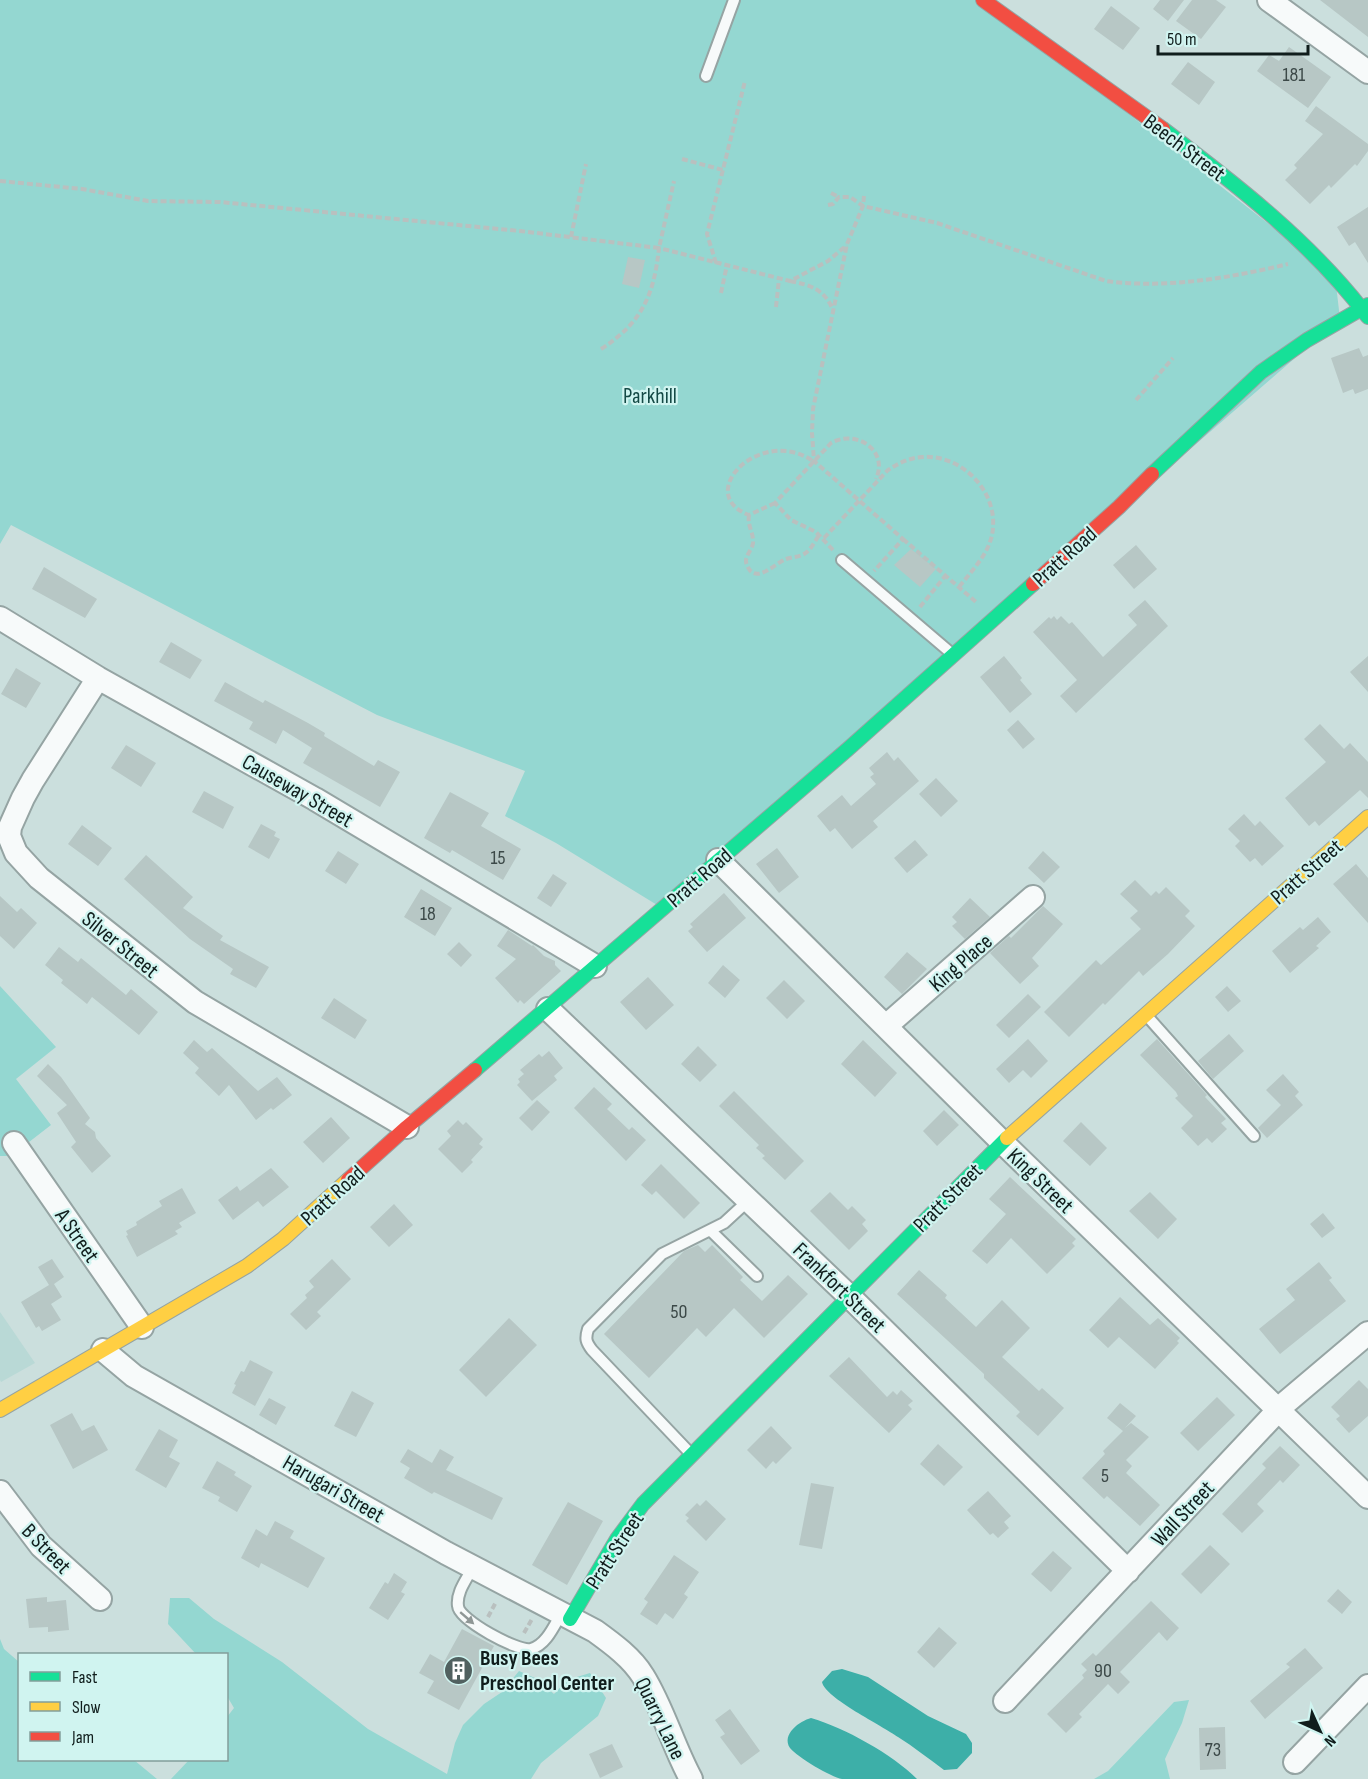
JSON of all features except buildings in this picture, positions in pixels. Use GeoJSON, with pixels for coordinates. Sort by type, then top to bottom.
{"type":"FeatureCollection","features":[{"type":"Feature","properties":{"kind":"street","name":"Beech Street"},"geometry":{"type":"LineString","coordinates":[[982,0],[1211,164],[1315,257],[1366,310]]}},
{"type":"Feature","properties":{"kind":"street"},"geometry":{"type":"LineString","coordinates":[[1269,0],[1368,72]]}},
{"type":"Feature","properties":{"kind":"street","name":"Pratt Road"},"geometry":{"type":"LineString","coordinates":[[0,1410],[247,1266],[267,1251],[407,1127],[548,1009],[848,749],[1119,507],[1261,372],[1307,340],[1366,310]]}},
{"type":"Feature","properties":{"kind":"street","name":"Causeway Street"},"geometry":{"type":"LineString","coordinates":[[0,618],[98,678],[315,799],[595,966]]}},
{"type":"Feature","properties":{"kind":"street","name":"Silver Street"},"geometry":{"type":"LineString","coordinates":[[98,678],[23,798],[10,827],[9,836],[16,853],[39,878],[195,1002],[407,1127]]}},
{"type":"Feature","properties":{"kind":"street","name":"Pratt Street"},"geometry":{"type":"LineString","coordinates":[[566,1617],[616,1539],[631,1520],[692,1454],[1002,1142],[1368,817]]}},
{"type":"Feature","properties":{"kind":"street","name":"King Street"},"geometry":{"type":"LineString","coordinates":[[718,860],[1002,1142],[1368,1497]]}},
{"type":"Feature","properties":{"kind":"street","name":"King Place"},"geometry":{"type":"LineString","coordinates":[[886,1026],[1033,897]]}},
{"type":"Feature","properties":{"kind":"street","name":"Frankfort Street"},"geometry":{"type":"LineString","coordinates":[[548,1009],[849,1296],[1128,1571]]}},
{"type":"Feature","properties":{"kind":"street","name":"A Street"},"geometry":{"type":"LineString","coordinates":[[14,1143],[142,1326]]}},
{"type":"Feature","properties":{"kind":"street","name":"Wall Street"},"geometry":{"type":"LineString","coordinates":[[1005,1701],[1279,1410],[1368,1333]]}},
{"type":"Feature","properties":{"kind":"street","name":"Harugari Street"},"geometry":{"type":"LineString","coordinates":[[103,1350],[134,1376],[566,1617]]}},
{"type":"Feature","properties":{"kind":"street","name":"B Street"},"geometry":{"type":"LineString","coordinates":[[0,1492],[41,1546],[100,1599]]}},
{"type":"Feature","properties":{"kind":"street","name":"Quarry Lane"},"geometry":{"type":"LineString","coordinates":[[566,1617],[595,1631],[609,1641],[642,1675],[691,1779]]}},
{"type":"Feature","properties":{"kind":"street"},"geometry":{"type":"LineString","coordinates":[[1294,1762],[1368,1686]]}},
{"type":"Feature","properties":{"kind":"lane"},"geometry":{"type":"LineString","coordinates":[[706,76],[734,0]]}},
{"type":"Feature","properties":{"kind":"lane"},"geometry":{"type":"LineString","coordinates":[[842,560],[953,655]]}},
{"type":"Feature","properties":{"kind":"lane"},"geometry":{"type":"LineString","coordinates":[[1145,1013],[1254,1137]]}},
{"type":"Feature","properties":{"kind":"lane"},"geometry":{"type":"LineString","coordinates":[[692,1454],[591,1350],[585,1337],[588,1329],[662,1254],[724,1223],[749,1200]]}},
{"type":"Feature","properties":{"kind":"lane"},"geometry":{"type":"LineString","coordinates":[[710,1230],[758,1276]]}},
{"type":"Feature","properties":{"kind":"lane"},"geometry":{"type":"LineString","coordinates":[[473,1567],[458,1597],[458,1605],[462,1616],[481,1628],[519,1648],[533,1649],[566,1617]]}},
{"type":"Feature","properties":{"kind":"path"},"geometry":{"type":"LineString","coordinates":[[716,263],[706,234],[726,164],[745,81]]}},
{"type":"Feature","properties":{"kind":"path"},"geometry":{"type":"LineString","coordinates":[[682,159],[723,170]]}},
{"type":"Feature","properties":{"kind":"path"},"geometry":{"type":"LineString","coordinates":[[571,237],[585,164]]}},
{"type":"Feature","properties":{"kind":"path"},"geometry":{"type":"LineString","coordinates":[[0,181],[82,189],[148,201],[220,202],[659,248],[810,285],[819,290],[830,302],[834,311]]}},
{"type":"Feature","properties":{"kind":"path"},"geometry":{"type":"LineString","coordinates":[[601,349],[623,332],[646,305],[653,288],[659,248],[674,181]]}},
{"type":"Feature","properties":{"kind":"path"},"geometry":{"type":"LineString","coordinates":[[831,193],[839,197],[850,197],[863,206],[936,223],[1106,280],[1130,284],[1203,279],[1315,257]]}},
{"type":"Feature","properties":{"kind":"path"},"geometry":{"type":"LineString","coordinates":[[814,461],[812,419],[847,244],[863,206],[864,196]]}},
{"type":"Feature","properties":{"kind":"path"},"geometry":{"type":"LineString","coordinates":[[828,205],[833,204],[839,197]]}},
{"type":"Feature","properties":{"kind":"path"},"geometry":{"type":"LineString","coordinates":[[790,281],[828,261],[847,244]]}},
{"type":"Feature","properties":{"kind":"path"},"geometry":{"type":"LineString","coordinates":[[721,293],[727,265]]}},
{"type":"Feature","properties":{"kind":"path"},"geometry":{"type":"LineString","coordinates":[[776,307],[779,279]]}},
{"type":"Feature","properties":{"kind":"path"},"geometry":{"type":"LineString","coordinates":[[1136,400],[1173,358]]}},
{"type":"Feature","properties":{"kind":"path"},"geometry":{"type":"LineString","coordinates":[[749,515],[775,503],[831,443],[837,440],[850,438],[861,440],[869,446],[876,455],[878,469],[874,483]]}},
{"type":"Feature","properties":{"kind":"path"},"geometry":{"type":"LineString","coordinates":[[749,515],[736,508],[728,494],[731,477],[739,467],[757,454],[783,450],[806,456],[903,539],[935,563],[994,618]]}},
{"type":"Feature","properties":{"kind":"path"},"geometry":{"type":"LineString","coordinates":[[824,538],[874,483],[900,463],[922,457],[935,457],[956,464],[965,469],[980,484],[989,502],[993,527],[985,554],[959,586]]}},
{"type":"Feature","properties":{"kind":"path"},"geometry":{"type":"LineString","coordinates":[[775,503],[791,520],[824,538],[842,560]]}},
{"type":"Feature","properties":{"kind":"path"},"geometry":{"type":"LineString","coordinates":[[749,515],[748,527],[753,543],[746,564],[752,572],[757,574],[763,573],[787,558],[803,555],[811,548],[819,535]]}},
{"type":"Feature","properties":{"kind":"path"},"geometry":{"type":"LineString","coordinates":[[865,580],[903,539]]}},
{"type":"Feature","properties":{"kind":"path"},"geometry":{"type":"LineString","coordinates":[[910,618],[946,575]]}},
{"type":"Feature","properties":{"kind":"path"},"geometry":{"type":"LineString","coordinates":[[481,1628],[499,1597]]}},
{"type":"Feature","properties":{"kind":"shaded area"},"geometry":{"type":"Polygon","coordinates":[[[0,1312],[35,1363],[1,1382],[0,1380],[0,1312]]]}},
{"type":"Feature","properties":{"kind":"shaded area"},"geometry":{"type":"Polygon","coordinates":[[[842,1669],[868,1677],[928,1716],[966,1734],[972,1743],[972,1753],[957,1769],[944,1770],[904,1741],[833,1696],[822,1682],[832,1671],[842,1669]]]}},
{"type":"Feature","properties":{"kind":"shaded area"},"geometry":{"type":"Polygon","coordinates":[[[811,1718],[838,1728],[867,1743],[895,1760],[917,1779],[842,1779],[814,1766],[794,1752],[788,1743],[793,1729],[811,1718]]]}},
{"type":"Feature","properties":{"kind":"green space","name":"Parkhill"},"geometry":{"type":"Polygon","coordinates":[[[0,0],[983,0],[1335,276],[1340,319],[662,908],[556,843],[505,816],[525,771],[377,715],[11,525],[0,544],[0,0]]]}},
{"type":"Feature","properties":{"kind":"green space"},"geometry":{"type":"Polygon","coordinates":[[[0,986],[56,1047],[16,1079],[51,1125],[11,1156],[0,1156],[0,986]]]}},
{"type":"Feature","properties":{"kind":"green space"},"geometry":{"type":"Polygon","coordinates":[[[170,1598],[189,1598],[214,1619],[282,1662],[368,1729],[447,1774],[455,1743],[463,1725],[484,1704],[502,1692],[519,1671],[535,1678],[554,1694],[567,1680],[590,1673],[606,1698],[598,1716],[541,1763],[531,1779],[171,1779],[188,1761],[228,1761],[228,1716],[234,1708],[228,1698],[228,1653],[195,1653],[168,1624],[170,1598]]]}},
{"type":"Feature","properties":{"kind":"green space"},"geometry":{"type":"Polygon","coordinates":[[[0,1639],[4,1649],[18,1661],[18,1761],[135,1761],[157,1779],[0,1779],[0,1639]]]}},
{"type":"Feature","properties":{"kind":"green space"},"geometry":{"type":"Polygon","coordinates":[[[1189,1700],[1182,1723],[1165,1759],[1170,1779],[1094,1779],[1108,1771],[1174,1702],[1189,1700]]]}},
{"type":"Feature","properties":{"kind":"traffic: fast"},"geometry":{"type":"LineString","coordinates":[[1163,129],[1272,216],[1323,264],[1368,317]]}},
{"type":"Feature","properties":{"kind":"traffic: fast"},"geometry":{"type":"LineString","coordinates":[[1152,474],[1261,372],[1307,340],[1368,305]]}},
{"type":"Feature","properties":{"kind":"traffic: fast"},"geometry":{"type":"LineString","coordinates":[[475,1070],[848,749],[1033,584]]}},
{"type":"Feature","properties":{"kind":"traffic: fast"},"geometry":{"type":"LineString","coordinates":[[570,1619],[617,1539],[643,1504],[1007,1138]]}},
{"type":"Feature","properties":{"kind":"traffic: slow"},"geometry":{"type":"LineString","coordinates":[[1007,1138],[1368,817]]}},
{"type":"Feature","properties":{"kind":"traffic: slow"},"geometry":{"type":"LineString","coordinates":[[0,1410],[247,1266],[283,1239],[348,1180]]}},
{"type":"Feature","properties":{"kind":"traffic: jam"},"geometry":{"type":"LineString","coordinates":[[983,0],[1163,129]]}},
{"type":"Feature","properties":{"kind":"traffic: jam"},"geometry":{"type":"LineString","coordinates":[[1033,584],[1119,507],[1152,474]]}},
{"type":"Feature","properties":{"kind":"traffic: jam"},"geometry":{"type":"LineString","coordinates":[[348,1180],[475,1070]]}},
{"type":"Feature","properties":{"kind":"place","name":"Busy Bees Preschool Center"},"geometry":{"type":"Point","coordinates":[459,1670]}}]}
